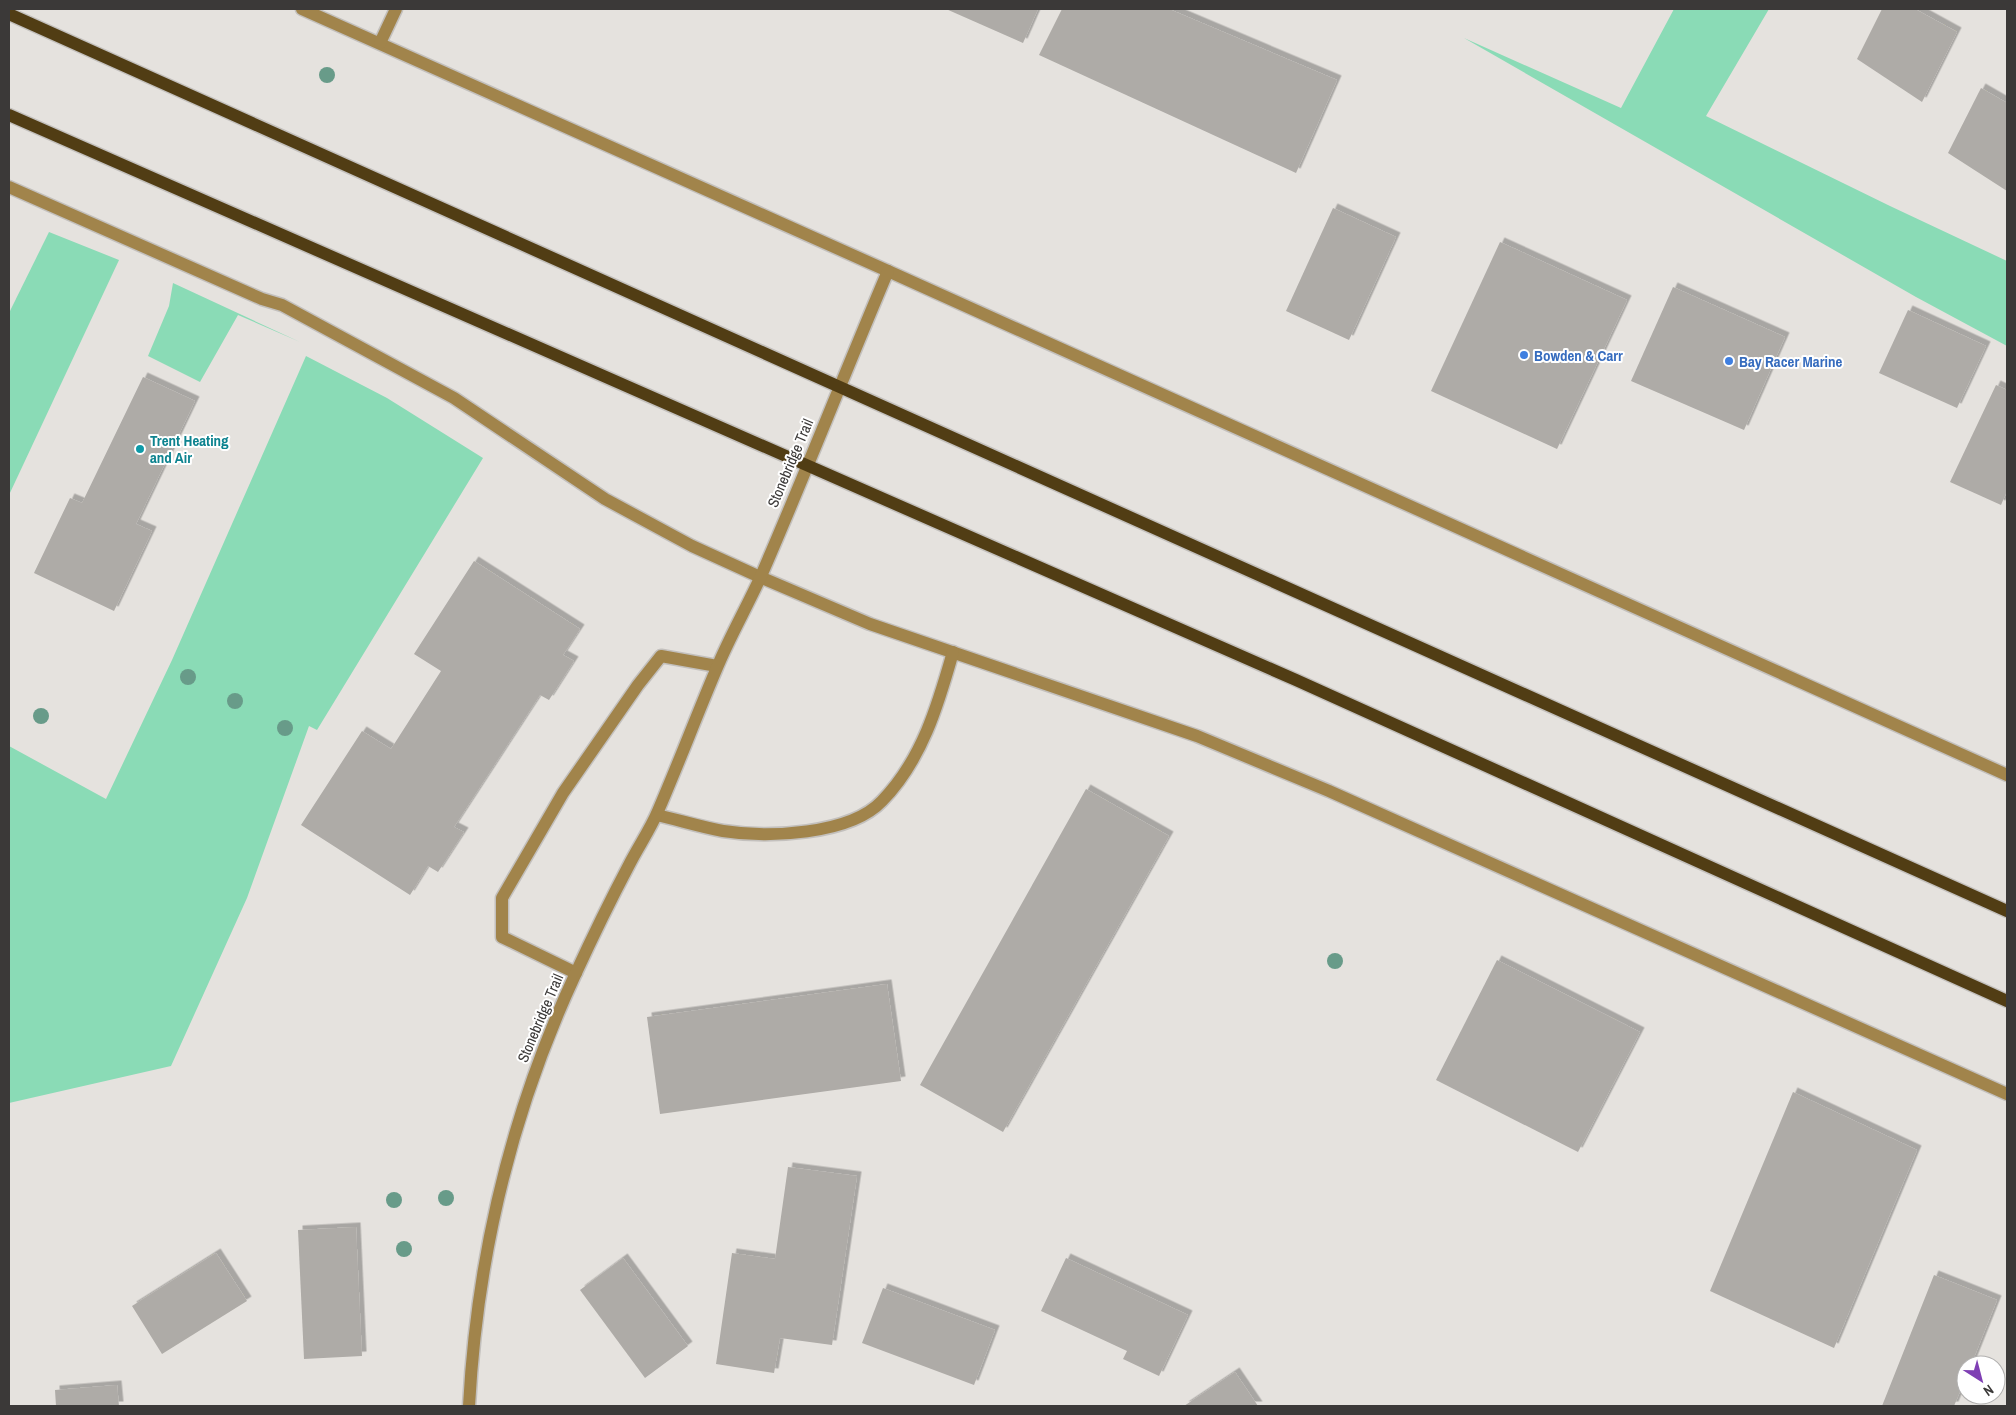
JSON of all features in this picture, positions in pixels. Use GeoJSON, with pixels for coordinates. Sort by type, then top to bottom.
{"type":"FeatureCollection","features":[{"type":"Feature","properties":{"kind":"main road"},"geometry":{"type":"LineString","coordinates":[[9,14],[2007,911]]}},
{"type":"Feature","properties":{"kind":"main road"},"geometry":{"type":"LineString","coordinates":[[9,115],[1296,680],[2007,1001]]}},
{"type":"Feature","properties":{"kind":"street"},"geometry":{"type":"LineString","coordinates":[[302,9],[2007,776]]}},
{"type":"Feature","properties":{"kind":"street"},"geometry":{"type":"LineString","coordinates":[[380,43],[396,9]]}},
{"type":"Feature","properties":{"kind":"street"},"geometry":{"type":"LineString","coordinates":[[9,187],[262,299],[282,305],[454,398],[605,499],[692,546],[760,577],[870,624],[1206,739],[1329,791],[2007,1094]]}},
{"type":"Feature","properties":{"kind":"street","name":"Stonebridge Trail"},"geometry":{"type":"LineString","coordinates":[[469,1406],[479,1294],[490,1230],[504,1167],[529,1087],[576,973],[656,815],[717,666],[760,577],[888,271]]}},
{"type":"Feature","properties":{"kind":"street"},"geometry":{"type":"LineString","coordinates":[[656,815],[724,831],[766,833],[808,831],[847,823],[866,815],[882,801],[912,762],[935,712],[953,652]]}},
{"type":"Feature","properties":{"kind":"street"},"geometry":{"type":"LineString","coordinates":[[576,973],[502,937],[502,898],[563,793],[638,685],[661,656],[717,666]]}},
{"type":"Feature","properties":{"kind":"green space"},"geometry":{"type":"Polygon","coordinates":[[[1674,9],[1769,9],[1706,116],[2007,261],[2007,346],[1916,297],[1464,38],[1621,108],[1674,9]]]}},
{"type":"Feature","properties":{"kind":"green space"},"geometry":{"type":"Polygon","coordinates":[[[49,232],[119,260],[9,495],[9,313],[49,232]]]}},
{"type":"Feature","properties":{"kind":"green space"},"geometry":{"type":"Polygon","coordinates":[[[173,283],[300,342],[238,315],[200,382],[148,356],[169,306],[173,283]]]}},
{"type":"Feature","properties":{"kind":"green space"},"geometry":{"type":"Polygon","coordinates":[[[306,356],[387,398],[483,458],[317,730],[309,726],[247,898],[171,1066],[9,1103],[9,746],[106,799],[172,660],[306,356]]]}},
{"type":"Feature","properties":{"kind":"building"},"geometry":{"type":"Polygon","coordinates":[[[946,9],[1038,9],[1023,43],[946,9]]]}},
{"type":"Feature","properties":{"kind":"building"},"geometry":{"type":"Polygon","coordinates":[[[1062,9],[1169,9],[1337,80],[1296,173],[1039,55],[1062,9]]]}},
{"type":"Feature","properties":{"kind":"building"},"geometry":{"type":"Polygon","coordinates":[[[1882,9],[1915,9],[1957,32],[1922,102],[1857,59],[1882,9]]]}},
{"type":"Feature","properties":{"kind":"building"},"geometry":{"type":"Polygon","coordinates":[[[1981,88],[2007,103],[2007,191],[1948,153],[1981,88]]]}},
{"type":"Feature","properties":{"kind":"building"},"geometry":{"type":"Polygon","coordinates":[[[1333,208],[1396,237],[1349,340],[1286,311],[1333,208]]]}},
{"type":"Feature","properties":{"kind":"building"},"geometry":{"type":"Polygon","coordinates":[[[1500,242],[1627,300],[1557,449],[1431,391],[1500,242]]]}},
{"type":"Feature","properties":{"kind":"building"},"geometry":{"type":"Polygon","coordinates":[[[1673,287],[1785,337],[1744,430],[1631,381],[1673,287]]]}},
{"type":"Feature","properties":{"kind":"building"},"geometry":{"type":"Polygon","coordinates":[[[1908,310],[1986,346],[1957,408],[1879,373],[1908,310]]]}},
{"type":"Feature","properties":{"kind":"building","name":"Trent Heating and Air"},"geometry":{"type":"Polygon","coordinates":[[[143,377],[195,401],[136,524],[152,531],[114,611],[34,573],[70,498],[82,503],[143,377]]]}},
{"type":"Feature","properties":{"kind":"building"},"geometry":{"type":"Polygon","coordinates":[[[1996,385],[2007,390],[2007,491],[2001,505],[1950,482],[1996,385]]]}},
{"type":"Feature","properties":{"kind":"building"},"geometry":{"type":"Polygon","coordinates":[[[474,561],[580,629],[563,655],[574,661],[549,700],[540,695],[454,827],[464,832],[438,872],[428,866],[410,895],[301,825],[362,731],[391,749],[441,671],[414,654],[474,561]]]}},
{"type":"Feature","properties":{"kind":"building"},"geometry":{"type":"Polygon","coordinates":[[[1086,789],[1169,836],[1003,1132],[920,1085],[1086,789]]]}},
{"type":"Feature","properties":{"kind":"building"},"geometry":{"type":"Polygon","coordinates":[[[1497,960],[1640,1032],[1578,1152],[1436,1080],[1497,960]]]}},
{"type":"Feature","properties":{"kind":"building"},"geometry":{"type":"Polygon","coordinates":[[[887,984],[901,1081],[660,1114],[647,1017],[887,984]]]}},
{"type":"Feature","properties":{"kind":"building"},"geometry":{"type":"Polygon","coordinates":[[[1793,1092],[1917,1150],[1834,1348],[1710,1291],[1793,1092]]]}},
{"type":"Feature","properties":{"kind":"building"},"geometry":{"type":"Polygon","coordinates":[[[788,1167],[857,1176],[832,1345],[780,1338],[774,1373],[716,1364],[732,1253],[775,1259],[788,1167]]]}},
{"type":"Feature","properties":{"kind":"building"},"geometry":{"type":"Polygon","coordinates":[[[356,1227],[362,1356],[304,1359],[298,1230],[356,1227]]]}},
{"type":"Feature","properties":{"kind":"building"},"geometry":{"type":"Polygon","coordinates":[[[216,1253],[247,1301],[162,1354],[132,1306],[216,1253]]]}},
{"type":"Feature","properties":{"kind":"building"},"geometry":{"type":"Polygon","coordinates":[[[623,1258],[688,1346],[645,1378],[580,1290],[623,1258]]]}},
{"type":"Feature","properties":{"kind":"building"},"geometry":{"type":"Polygon","coordinates":[[[1066,1258],[1188,1315],[1159,1376],[1123,1359],[1127,1351],[1041,1311],[1066,1258]]]}},
{"type":"Feature","properties":{"kind":"building"},"geometry":{"type":"Polygon","coordinates":[[[1934,1275],[1997,1300],[1975,1355],[1956,1355],[1956,1401],[1954,1406],[1882,1406],[1934,1275]]]}},
{"type":"Feature","properties":{"kind":"building"},"geometry":{"type":"Polygon","coordinates":[[[883,1288],[995,1330],[974,1385],[862,1343],[883,1288]]]}},
{"type":"Feature","properties":{"kind":"building"},"geometry":{"type":"Polygon","coordinates":[[[1235,1372],[1258,1406],[1184,1406],[1235,1372]]]}},
{"type":"Feature","properties":{"kind":"building"},"geometry":{"type":"Polygon","coordinates":[[[117,1385],[119,1406],[56,1406],[55,1390],[117,1385]]]}},
{"type":"Feature","properties":{"kind":"place","name":"Bowden & Carr"},"geometry":{"type":"Point","coordinates":[1524,355]}},
{"type":"Feature","properties":{"kind":"place","name":"Bay Racer Marine"},"geometry":{"type":"Point","coordinates":[1729,361]}},
{"type":"Feature","properties":{"kind":"place","name":"Trent Heating and Air"},"geometry":{"type":"Point","coordinates":[140,449]}}]}
